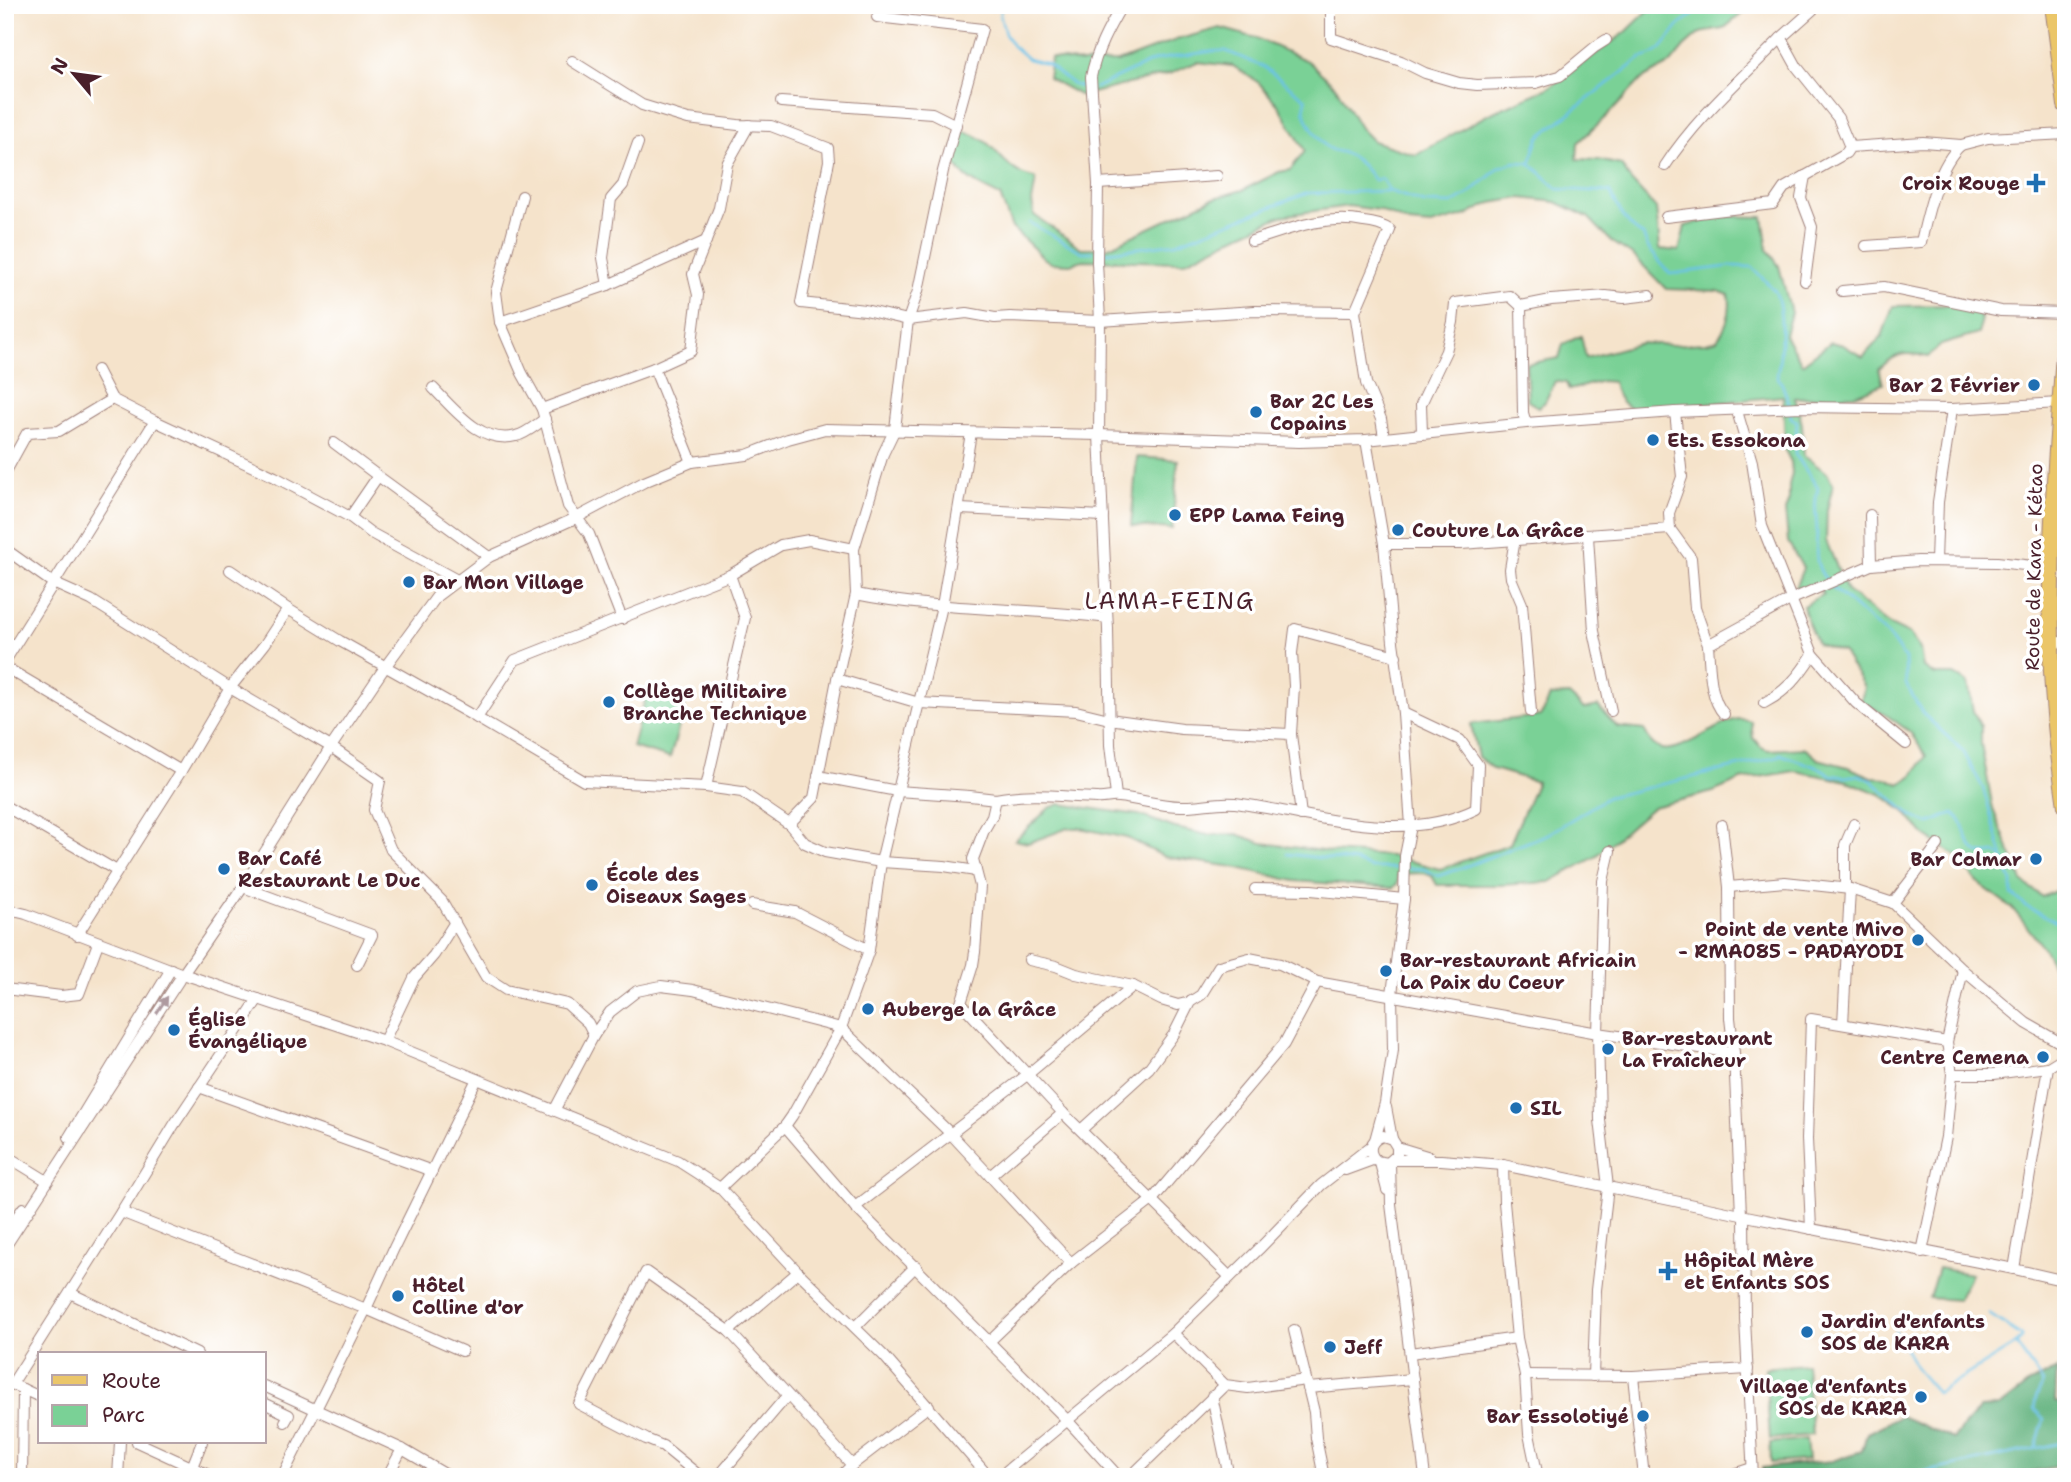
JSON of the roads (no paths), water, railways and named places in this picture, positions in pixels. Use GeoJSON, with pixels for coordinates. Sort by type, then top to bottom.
{"type":"FeatureCollection","features":[{"type":"Feature","properties":{"kind":"main road"},"geometry":{"type":"LineString","coordinates":[[2053,5],[2064,71],[2066,105]]}},
{"type":"Feature","properties":{"kind":"main road","name":"Route de Kara - Kétao"},"geometry":{"type":"LineString","coordinates":[[2066,328],[2052,568],[2058,642],[2059,754],[2066,806]]}},
{"type":"Feature","properties":{"kind":"street"},"geometry":{"type":"LineString","coordinates":[[1116,796],[1109,719],[1099,435],[1098,184],[1090,77],[1103,38],[1122,5]]}},
{"type":"Feature","properties":{"kind":"street"},"geometry":{"type":"LineString","coordinates":[[1331,5],[1331,38],[1459,83],[1536,83],[1560,76],[1606,40]]}},
{"type":"Feature","properties":{"kind":"street"},"geometry":{"type":"LineString","coordinates":[[1665,166],[1696,125],[1781,38],[1818,5]]}},
{"type":"Feature","properties":{"kind":"street"},"geometry":{"type":"LineString","coordinates":[[789,824],[814,799],[836,679],[856,594],[854,549],[883,454],[895,429],[908,320],[918,291],[943,171],[982,29],[877,17]]}},
{"type":"Feature","properties":{"kind":"street"},"geometry":{"type":"LineString","coordinates":[[1781,38],[1797,67],[1838,118],[1850,147]]}},
{"type":"Feature","properties":{"kind":"street"},"geometry":{"type":"LineString","coordinates":[[572,61],[642,105],[653,109],[688,119],[771,126],[828,148],[829,162],[801,303],[865,310],[908,320],[968,313],[995,318],[1100,321],[1255,311],[1355,312]]}},
{"type":"Feature","properties":{"kind":"street"},"geometry":{"type":"LineString","coordinates":[[781,102],[932,113],[956,125]]}},
{"type":"Feature","properties":{"kind":"street"},"geometry":{"type":"LineString","coordinates":[[433,388],[469,425],[499,438],[518,436],[544,414],[691,351],[698,295],[694,274],[719,208],[727,164],[750,125]]}},
{"type":"Feature","properties":{"kind":"street"},"geometry":{"type":"LineString","coordinates":[[1850,147],[1923,142],[1961,145],[1988,138],[2066,134]]}},
{"type":"Feature","properties":{"kind":"street"},"geometry":{"type":"LineString","coordinates":[[608,285],[603,258],[611,199],[624,185],[638,143]]}},
{"type":"Feature","properties":{"kind":"street"},"geometry":{"type":"LineString","coordinates":[[1866,246],[1922,242],[1931,199],[1954,151],[1961,145]]}},
{"type":"Feature","properties":{"kind":"street"},"geometry":{"type":"LineString","coordinates":[[1667,217],[1773,204],[1784,188],[1846,153],[1850,147]]}},
{"type":"Feature","properties":{"kind":"street"},"geometry":{"type":"LineString","coordinates":[[1098,184],[1217,176]]}},
{"type":"Feature","properties":{"kind":"street"},"geometry":{"type":"LineString","coordinates":[[1805,176],[1801,198],[1812,227],[1805,281]]}},
{"type":"Feature","properties":{"kind":"street"},"geometry":{"type":"LineString","coordinates":[[522,196],[496,292],[500,322],[522,373],[544,414],[568,506],[589,534],[622,619]]}},
{"type":"Feature","properties":{"kind":"street"},"geometry":{"type":"LineString","coordinates":[[1252,241],[1327,219],[1347,218],[1390,230],[1355,312],[1366,383],[1381,419],[1384,437]]}},
{"type":"Feature","properties":{"kind":"street"},"geometry":{"type":"LineString","coordinates":[[500,322],[608,285],[706,241]]}},
{"type":"Feature","properties":{"kind":"street"},"geometry":{"type":"LineString","coordinates":[[1842,291],[1884,287],[2001,311],[2066,313]]}},
{"type":"Feature","properties":{"kind":"street"},"geometry":{"type":"LineString","coordinates":[[1521,306],[1551,300],[1650,295]]}},
{"type":"Feature","properties":{"kind":"street"},"geometry":{"type":"LineString","coordinates":[[1422,433],[1421,404],[1446,351],[1455,303],[1510,296],[1521,306],[1525,423]]}},
{"type":"Feature","properties":{"kind":"street"},"geometry":{"type":"LineString","coordinates":[[654,368],[692,462]]}},
{"type":"Feature","properties":{"kind":"street"},"geometry":{"type":"LineString","coordinates":[[97,370],[112,399],[264,471],[350,517],[372,533],[457,580]]}},
{"type":"Feature","properties":{"kind":"street"},"geometry":{"type":"LineString","coordinates":[[5,473],[27,433],[59,431],[112,399]]}},
{"type":"Feature","properties":{"kind":"street"},"geometry":{"type":"LineString","coordinates":[[5,1247],[243,887],[331,747],[437,596],[489,557],[576,519],[644,482],[692,462],[747,455],[788,439],[825,429],[1299,442],[1366,440],[1525,423],[1675,412],[1775,407],[1952,409],[2060,403]]}},
{"type":"Feature","properties":{"kind":"street"},"geometry":{"type":"LineString","coordinates":[[1936,561],[1938,502],[1952,409]]}},
{"type":"Feature","properties":{"kind":"street"},"geometry":{"type":"LineString","coordinates":[[1737,411],[1752,462],[1762,526],[1813,654],[1856,703],[1906,744]]}},
{"type":"Feature","properties":{"kind":"street"},"geometry":{"type":"LineString","coordinates":[[1675,412],[1682,477],[1669,513],[1670,529],[1691,558],[1695,608],[1707,645],[1718,708],[1724,714]]}},
{"type":"Feature","properties":{"kind":"street"},"geometry":{"type":"LineString","coordinates":[[5,661],[155,421]]}},
{"type":"Feature","properties":{"kind":"street"},"geometry":{"type":"LineString","coordinates":[[720,1188],[785,1126],[841,1028],[869,950],[881,862],[942,606],[971,433]]}},
{"type":"Feature","properties":{"kind":"street"},"geometry":{"type":"LineString","coordinates":[[1366,440],[1384,544],[1403,713],[1411,826],[1405,856],[1404,900],[1392,994],[1393,1049],[1385,1103],[1373,1144],[1384,1161],[1391,1204],[1425,1477]]}},
{"type":"Feature","properties":{"kind":"street"},"geometry":{"type":"LineString","coordinates":[[334,443],[489,557]]}},
{"type":"Feature","properties":{"kind":"street"},"geometry":{"type":"LineString","coordinates":[[350,517],[377,476]]}},
{"type":"Feature","properties":{"kind":"street"},"geometry":{"type":"LineString","coordinates":[[960,509],[1103,516]]}},
{"type":"Feature","properties":{"kind":"street"},"geometry":{"type":"LineString","coordinates":[[1870,515],[1871,565]]}},
{"type":"Feature","properties":{"kind":"street"},"geometry":{"type":"LineString","coordinates":[[1384,544],[1461,544],[1670,529]]}},
{"type":"Feature","properties":{"kind":"street"},"geometry":{"type":"LineString","coordinates":[[1588,536],[1594,631],[1611,711]]}},
{"type":"Feature","properties":{"kind":"street"},"geometry":{"type":"LineString","coordinates":[[1515,539],[1510,569],[1522,604],[1531,712]]}},
{"type":"Feature","properties":{"kind":"street"},"geometry":{"type":"LineString","coordinates":[[478,718],[515,660],[730,575],[781,545],[809,540],[854,549]]}},
{"type":"Feature","properties":{"kind":"street"},"geometry":{"type":"LineString","coordinates":[[5,549],[54,583],[91,600],[230,688],[331,747],[380,781],[374,810],[391,850],[442,901],[486,977],[506,990],[567,1004],[588,1023],[594,1035]]}},
{"type":"Feature","properties":{"kind":"street"},"geometry":{"type":"LineString","coordinates":[[1707,645],[1790,600],[1871,565],[1936,561],[1997,562],[2052,568]]}},
{"type":"Feature","properties":{"kind":"street"},"geometry":{"type":"LineString","coordinates":[[230,570],[288,609],[584,781],[706,787],[742,792],[789,824],[805,843],[825,852],[881,862],[976,871]]}},
{"type":"Feature","properties":{"kind":"street"},"geometry":{"type":"LineString","coordinates":[[706,787],[745,618],[730,575]]}},
{"type":"Feature","properties":{"kind":"street"},"geometry":{"type":"LineString","coordinates":[[856,594],[942,606],[1056,612],[1107,618]]}},
{"type":"Feature","properties":{"kind":"street"},"geometry":{"type":"LineString","coordinates":[[77,935],[230,688],[265,644],[288,609]]}},
{"type":"Feature","properties":{"kind":"street"},"geometry":{"type":"LineString","coordinates":[[1301,815],[1291,734],[1295,629],[1396,656]]}},
{"type":"Feature","properties":{"kind":"street"},"geometry":{"type":"LineString","coordinates":[[1764,703],[1781,694],[1813,654]]}},
{"type":"Feature","properties":{"kind":"street"},"geometry":{"type":"LineString","coordinates":[[5,667],[181,771]]}},
{"type":"Feature","properties":{"kind":"street"},"geometry":{"type":"LineString","coordinates":[[836,679],[919,703],[1076,711],[1109,719],[1182,729],[1291,734]]}},
{"type":"Feature","properties":{"kind":"street"},"geometry":{"type":"LineString","coordinates":[[818,776],[897,792],[996,799],[1019,795],[1070,795],[1100,799],[1116,796],[1182,806],[1232,803],[1348,824],[1411,826],[1436,822],[1476,809],[1478,765],[1460,740],[1403,713]]}},
{"type":"Feature","properties":{"kind":"street"},"geometry":{"type":"LineString","coordinates":[[996,799],[992,816],[973,859],[980,886],[975,953],[974,965],[961,1003],[1063,1113],[1230,1277]]}},
{"type":"Feature","properties":{"kind":"street"},"geometry":{"type":"LineString","coordinates":[[5,806],[117,871]]}},
{"type":"Feature","properties":{"kind":"street"},"geometry":{"type":"LineString","coordinates":[[1843,1024],[1847,888],[1845,845],[1854,824]]}},
{"type":"Feature","properties":{"kind":"street"},"geometry":{"type":"LineString","coordinates":[[1722,825],[1729,887],[1730,1018],[1734,1053],[1753,1472],[1724,1477]]}},
{"type":"Feature","properties":{"kind":"street"},"geometry":{"type":"LineString","coordinates":[[1893,903],[1938,845]]}},
{"type":"Feature","properties":{"kind":"street"},"geometry":{"type":"LineString","coordinates":[[1593,1376],[1596,1290],[1608,1187],[1600,1120],[1598,1033],[1603,881],[1610,851]]}},
{"type":"Feature","properties":{"kind":"street"},"geometry":{"type":"LineString","coordinates":[[1729,887],[1785,882],[1847,888],[1893,903],[1963,970],[2026,1023],[2066,1046]]}},
{"type":"Feature","properties":{"kind":"street"},"geometry":{"type":"LineString","coordinates":[[243,887],[372,935],[357,965]]}},
{"type":"Feature","properties":{"kind":"street"},"geometry":{"type":"LineString","coordinates":[[1255,889],[1311,890],[1404,900]]}},
{"type":"Feature","properties":{"kind":"street"},"geometry":{"type":"LineString","coordinates":[[752,905],[795,912],[869,950]]}},
{"type":"Feature","properties":{"kind":"street"},"geometry":{"type":"LineString","coordinates":[[5,909],[26,914],[183,974],[384,1041],[678,1161],[720,1188],[798,1272],[855,1326],[929,1406],[989,1477]]}},
{"type":"Feature","properties":{"kind":"street"},"geometry":{"type":"LineString","coordinates":[[384,1041],[414,978],[434,955],[455,922]]}},
{"type":"Feature","properties":{"kind":"street"},"geometry":{"type":"LineString","coordinates":[[5,989],[61,996],[79,994],[98,943]]}},
{"type":"Feature","properties":{"kind":"street"},"geometry":{"type":"LineString","coordinates":[[1028,960],[1133,986],[1178,1005],[1201,995],[1219,966],[1249,958],[1280,964],[1317,982],[1598,1033],[1734,1053]]}},
{"type":"Feature","properties":{"kind":"street"},"geometry":{"type":"LineString","coordinates":[[5,1234],[44,1179],[172,969]]}},
{"type":"Feature","properties":{"kind":"street"},"geometry":{"type":"LineString","coordinates":[[1922,1252],[1946,1137],[1952,1074],[1947,1042],[1963,970]]}},
{"type":"Feature","properties":{"kind":"street"},"geometry":{"type":"LineString","coordinates":[[990,1341],[1071,1263],[1152,1200],[1284,1044],[1317,982]]}},
{"type":"Feature","properties":{"kind":"street"},"geometry":{"type":"LineString","coordinates":[[555,1109],[594,1035],[610,1012],[637,991],[661,986],[693,990],[841,1028],[950,1133],[1071,1263]]}},
{"type":"Feature","properties":{"kind":"street"},"geometry":{"type":"LineString","coordinates":[[855,1207],[1027,1075],[1133,986]]}},
{"type":"Feature","properties":{"kind":"street"},"geometry":{"type":"LineString","coordinates":[[38,1396],[8,1382],[70,1293],[199,1087],[258,999]]}},
{"type":"Feature","properties":{"kind":"street"},"geometry":{"type":"LineString","coordinates":[[1082,1129],[1149,1068],[1174,1034],[1190,1002]]}},
{"type":"Feature","properties":{"kind":"street"},"geometry":{"type":"LineString","coordinates":[[1811,1229],[1807,1139],[1811,1019],[1947,1042]]}},
{"type":"Feature","properties":{"kind":"street"},"geometry":{"type":"LineString","coordinates":[[1952,1074],[1994,1074],[2048,1067],[2066,1056]]}},
{"type":"Feature","properties":{"kind":"street"},"geometry":{"type":"LineString","coordinates":[[2014,1269],[2048,1067]]}},
{"type":"Feature","properties":{"kind":"street"},"geometry":{"type":"LineString","coordinates":[[282,1477],[477,1079]]}},
{"type":"Feature","properties":{"kind":"street"},"geometry":{"type":"LineString","coordinates":[[199,1087],[432,1171]]}},
{"type":"Feature","properties":{"kind":"street"},"geometry":{"type":"LineString","coordinates":[[1332,1175],[1397,1155],[1385,1103]]}},
{"type":"Feature","properties":{"kind":"street"},"geometry":{"type":"LineString","coordinates":[[990,1176],[1063,1113]]}},
{"type":"Feature","properties":{"kind":"street"},"geometry":{"type":"LineString","coordinates":[[785,1126],[855,1207],[1068,1420],[1119,1477]]}},
{"type":"Feature","properties":{"kind":"street"},"geometry":{"type":"LineString","coordinates":[[999,1477],[1172,1333],[1332,1175],[1383,1136],[1441,1160]]}},
{"type":"Feature","properties":{"kind":"street"},"geometry":{"type":"LineString","coordinates":[[5,1156],[44,1179]]}},
{"type":"Feature","properties":{"kind":"street"},"geometry":{"type":"LineString","coordinates":[[1384,1161],[1441,1160],[1503,1165],[2066,1281]]}},
{"type":"Feature","properties":{"kind":"street"},"geometry":{"type":"LineString","coordinates":[[1503,1165],[1517,1338],[1525,1375],[1530,1434],[1538,1477]]}},
{"type":"Feature","properties":{"kind":"street"},"geometry":{"type":"LineString","coordinates":[[121,1212],[366,1309],[462,1351]]}},
{"type":"Feature","properties":{"kind":"street"},"geometry":{"type":"LineString","coordinates":[[855,1326],[916,1266]]}},
{"type":"Feature","properties":{"kind":"street"},"geometry":{"type":"LineString","coordinates":[[701,1477],[663,1446],[579,1405],[646,1272],[729,1331],[852,1465]]}},
{"type":"Feature","properties":{"kind":"street"},"geometry":{"type":"LineString","coordinates":[[729,1331],[798,1272]]}},
{"type":"Feature","properties":{"kind":"street"},"geometry":{"type":"LineString","coordinates":[[70,1293],[193,1352]]}},
{"type":"Feature","properties":{"kind":"street"},"geometry":{"type":"LineString","coordinates":[[1294,1330],[1324,1477]]}},
{"type":"Feature","properties":{"kind":"street"},"geometry":{"type":"LineString","coordinates":[[1172,1333],[1225,1385],[1248,1388],[1413,1379]]}},
{"type":"Feature","properties":{"kind":"street"},"geometry":{"type":"LineString","coordinates":[[1410,1353],[1517,1338]]}},
{"type":"Feature","properties":{"kind":"street"},"geometry":{"type":"LineString","coordinates":[[1525,1375],[1633,1376],[1748,1369]]}},
{"type":"Feature","properties":{"kind":"street"},"geometry":{"type":"LineString","coordinates":[[1633,1376],[1644,1477]]}},
{"type":"Feature","properties":{"kind":"street"},"geometry":{"type":"LineString","coordinates":[[1130,1477],[1225,1385]]}},
{"type":"Feature","properties":{"kind":"street"},"geometry":{"type":"LineString","coordinates":[[266,1387],[402,1449],[450,1477]]}},
{"type":"Feature","properties":{"kind":"street"},"geometry":{"type":"LineString","coordinates":[[22,1477],[23,1389]]}},
{"type":"Feature","properties":{"kind":"street"},"geometry":{"type":"LineString","coordinates":[[718,1477],[787,1396]]}},
{"type":"Feature","properties":{"kind":"street"},"geometry":{"type":"LineString","coordinates":[[1212,1396],[1229,1477]]}},
{"type":"Feature","properties":{"kind":"street"},"geometry":{"type":"LineString","coordinates":[[266,1405],[289,1415],[285,1423]]}},
{"type":"Feature","properties":{"kind":"street"},"geometry":{"type":"LineString","coordinates":[[841,1477],[852,1465],[929,1406]]}},
{"type":"Feature","properties":{"kind":"street"},"geometry":{"type":"LineString","coordinates":[[118,1477],[120,1444]]}},
{"type":"Feature","properties":{"kind":"street"},"geometry":{"type":"LineString","coordinates":[[141,1444],[213,1477]]}},
{"type":"Feature","properties":{"kind":"street"},"geometry":{"type":"LineString","coordinates":[[192,1467],[199,1444]]}},
{"type":"Feature","properties":{"kind":"street"},"geometry":{"type":"LineString","coordinates":[[387,1477],[402,1449]]}},
{"type":"Feature","properties":{"kind":"waterway"},"geometry":{"type":"LineString","coordinates":[[1001,5],[1000,15],[1005,34],[1013,46],[1028,59],[1047,64],[1074,85],[1089,89]]}},
{"type":"Feature","properties":{"kind":"waterway"},"geometry":{"type":"LineString","coordinates":[[1530,163],[1539,137],[1641,58],[1659,50],[1682,23],[1711,5]]}},
{"type":"Feature","properties":{"kind":"waterway"},"geometry":{"type":"LineString","coordinates":[[1095,88],[1155,60],[1226,51],[1264,67],[1306,99],[1305,114],[1321,141],[1330,149],[1353,158],[1374,180],[1382,179],[1389,191]]}},
{"type":"Feature","properties":{"kind":"waterway"},"geometry":{"type":"LineString","coordinates":[[1100,253],[1176,243],[1308,193],[1389,191],[1424,203],[1452,204],[1469,194],[1500,167],[1515,162],[1530,163],[1558,189],[1610,192],[1628,222],[1643,235],[1649,249],[1670,274],[1733,266],[1752,267],[1775,291],[1778,300],[1781,334],[1777,376],[1789,403]]}},
{"type":"Feature","properties":{"kind":"waterway"},"geometry":{"type":"LineString","coordinates":[[1030,223],[1082,252],[1093,252]]}},
{"type":"Feature","properties":{"kind":"waterway"},"geometry":{"type":"LineString","coordinates":[[1790,410],[1791,418],[1797,421],[1795,454],[1818,488],[1815,506],[1817,558],[1820,570],[1827,580]]}},
{"type":"Feature","properties":{"kind":"waterway"},"geometry":{"type":"LineString","coordinates":[[1830,586],[1888,635],[1905,659],[1906,684],[1923,714],[1963,751],[1983,788],[2012,882],[2012,894],[2027,907],[2066,927]]}},
{"type":"Feature","properties":{"kind":"waterway"},"geometry":{"type":"LineString","coordinates":[[1407,868],[1424,869],[1438,876],[1548,834],[1608,797],[1778,757],[1780,754],[1822,769],[1831,775],[1859,775],[1871,780],[1912,816],[1922,821],[1930,823],[1954,813],[1977,852],[1995,853],[2002,857]]}},
{"type":"Feature","properties":{"kind":"waterway"},"geometry":{"type":"LineString","coordinates":[[1287,854],[1356,862],[1371,868],[1400,868]]}},
{"type":"Feature","properties":{"kind":"waterway"},"geometry":{"type":"LineString","coordinates":[[1895,1331],[1917,1370],[1937,1393],[2022,1338],[1989,1314]]}},
{"type":"Feature","properties":{"kind":"waterway"},"geometry":{"type":"LineString","coordinates":[[2016,1344],[2043,1383],[2034,1409],[2044,1419],[2036,1447]]}},
{"type":"Feature","properties":{"kind":"waterway"},"geometry":{"type":"LineString","coordinates":[[1902,1477],[2066,1442]]}},
{"type":"Feature","properties":{"kind":"place","name":"Croix Rouge"},"geometry":{"type":"Point","coordinates":[2036,183]}},
{"type":"Feature","properties":{"kind":"place","name":"Bar 2 Février"},"geometry":{"type":"Point","coordinates":[2034,385]}},
{"type":"Feature","properties":{"kind":"place","name":"Bar 2C Les Copains"},"geometry":{"type":"Point","coordinates":[1256,412]}},
{"type":"Feature","properties":{"kind":"place","name":"Ets. Essokona"},"geometry":{"type":"Point","coordinates":[1653,440]}},
{"type":"Feature","properties":{"kind":"place","name":"EPP Lama Feing"},"geometry":{"type":"Point","coordinates":[1175,515]}},
{"type":"Feature","properties":{"kind":"place","name":"Couture La Grâce"},"geometry":{"type":"Point","coordinates":[1398,530]}},
{"type":"Feature","properties":{"kind":"place","name":"Bar Mon Village"},"geometry":{"type":"Point","coordinates":[409,582]}},
{"type":"Feature","properties":{"kind":"place","name":"Collège Militaire Branche Technique"},"geometry":{"type":"Point","coordinates":[609,702]}},
{"type":"Feature","properties":{"kind":"place","name":"Bar Colmar"},"geometry":{"type":"Point","coordinates":[2036,859]}},
{"type":"Feature","properties":{"kind":"place","name":"Bar Café Restaurant Le Duc"},"geometry":{"type":"Point","coordinates":[224,869]}},
{"type":"Feature","properties":{"kind":"place","name":"École des Oiseaux Sages"},"geometry":{"type":"Point","coordinates":[592,885]}},
{"type":"Feature","properties":{"kind":"place","name":"Point de vente Mivo - RMA085 - PADAYODI"},"geometry":{"type":"Point","coordinates":[1918,940]}},
{"type":"Feature","properties":{"kind":"place","name":"Bar-restaurant Africain La Paix du Coeur"},"geometry":{"type":"Point","coordinates":[1386,971]}},
{"type":"Feature","properties":{"kind":"place","name":"Auberge la Grâce"},"geometry":{"type":"Point","coordinates":[868,1009]}},
{"type":"Feature","properties":{"kind":"place","name":"Église Évangélique"},"geometry":{"type":"Point","coordinates":[174,1030]}},
{"type":"Feature","properties":{"kind":"place","name":"Bar-restaurant La Fraîcheur"},"geometry":{"type":"Point","coordinates":[1608,1049]}},
{"type":"Feature","properties":{"kind":"place","name":"Centre Cemena"},"geometry":{"type":"Point","coordinates":[2043,1057]}},
{"type":"Feature","properties":{"kind":"place","name":"SIL"},"geometry":{"type":"Point","coordinates":[1516,1108]}},
{"type":"Feature","properties":{"kind":"place","name":"Hôpital Mère et Enfants SOS"},"geometry":{"type":"Point","coordinates":[1668,1271]}},
{"type":"Feature","properties":{"kind":"place","name":"Hôtel Colline d'or"},"geometry":{"type":"Point","coordinates":[398,1296]}},
{"type":"Feature","properties":{"kind":"place","name":"Jardin d'enfants SOS de KARA"},"geometry":{"type":"Point","coordinates":[1807,1332]}},
{"type":"Feature","properties":{"kind":"place","name":"Jeff"},"geometry":{"type":"Point","coordinates":[1330,1347]}},
{"type":"Feature","properties":{"kind":"place","name":"Village d'enfants SOS de KARA"},"geometry":{"type":"Point","coordinates":[1921,1397]}},
{"type":"Feature","properties":{"kind":"place","name":"Bar Essolotiyé"},"geometry":{"type":"Point","coordinates":[1643,1416]}},
{"type":"Feature","properties":{"kind":"district","name":"LAMA-FEING"},"geometry":{"type":"Point","coordinates":[1170,601]}}]}
